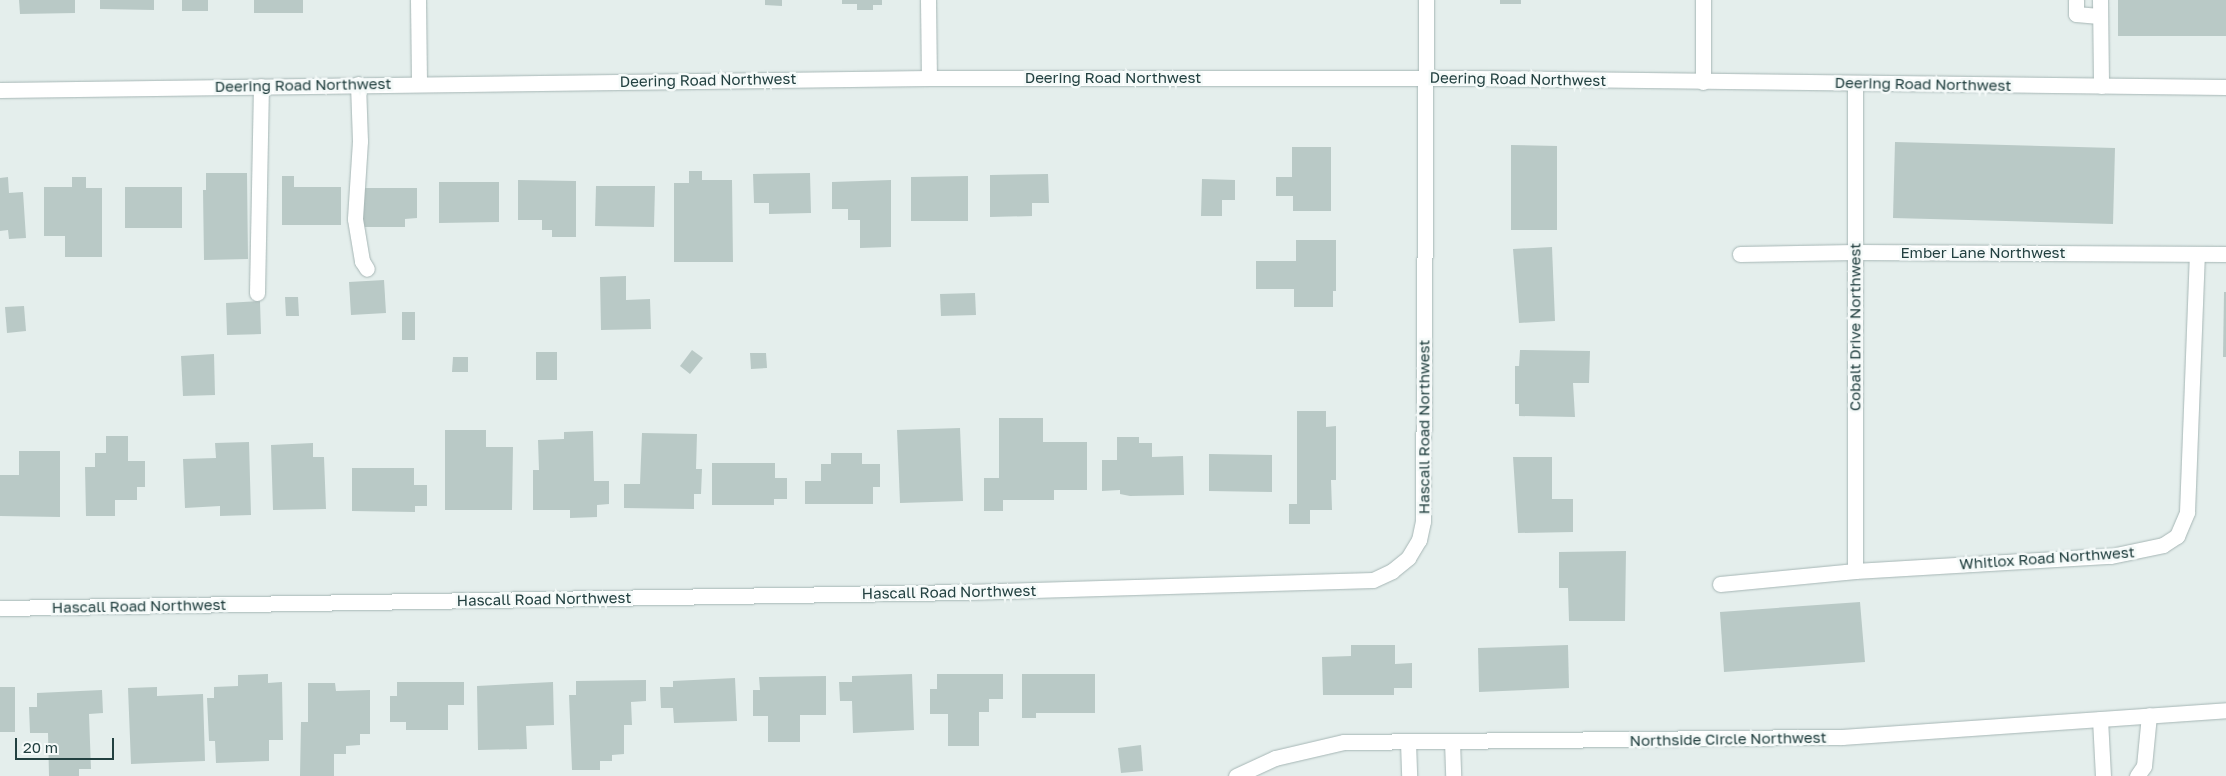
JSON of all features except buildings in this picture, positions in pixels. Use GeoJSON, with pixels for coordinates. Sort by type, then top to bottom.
{"type":"FeatureCollection","features":[{"type":"Feature","properties":{"kind":"street"},"geometry":{"type":"LineString","coordinates":[[418,0],[419,83]]}},
{"type":"Feature","properties":{"kind":"street"},"geometry":{"type":"LineString","coordinates":[[928,0],[929,78]]}},
{"type":"Feature","properties":{"kind":"street","name":"Hascall Road Northwest"},"geometry":{"type":"LineString","coordinates":[[0,608],[965,592],[1373,580],[1392,571],[1408,558],[1419,540],[1423,520],[1426,0]]}},
{"type":"Feature","properties":{"kind":"street"},"geometry":{"type":"LineString","coordinates":[[1703,0],[1703,82]]}},
{"type":"Feature","properties":{"kind":"street"},"geometry":{"type":"LineString","coordinates":[[2076,0],[2076,14],[2100,16]]}},
{"type":"Feature","properties":{"kind":"street"},"geometry":{"type":"LineString","coordinates":[[2100,0],[2101,86]]}},
{"type":"Feature","properties":{"kind":"street","name":"Deering Road Northwest"},"geometry":{"type":"LineString","coordinates":[[0,90],[419,83],[929,78],[1426,78],[2226,88]]}},
{"type":"Feature","properties":{"kind":"street","name":"Cobalt Drive Northwest"},"geometry":{"type":"LineString","coordinates":[[1855,83],[1855,571]]}},
{"type":"Feature","properties":{"kind":"street"},"geometry":{"type":"LineString","coordinates":[[358,84],[360,141],[354,219],[362,261],[367,269]]}},
{"type":"Feature","properties":{"kind":"street"},"geometry":{"type":"LineString","coordinates":[[257,293],[262,86]]}},
{"type":"Feature","properties":{"kind":"street","name":"Ember Lane Northwest"},"geometry":{"type":"LineString","coordinates":[[1740,254],[1855,252],[2226,254]]}},
{"type":"Feature","properties":{"kind":"street","name":"Whitlox Road Northwest"},"geometry":{"type":"LineString","coordinates":[[1720,584],[1855,571],[2111,556],[2148,550],[2163,545],[2176,536],[2187,512],[2197,254]]}},
{"type":"Feature","properties":{"kind":"street","name":"Northside Circle Northwest"},"geometry":{"type":"LineString","coordinates":[[1236,776],[1275,758],[1309,748],[1344,742],[1842,738],[2226,710]]}},
{"type":"Feature","properties":{"kind":"street"},"geometry":{"type":"LineString","coordinates":[[2137,776],[2144,766],[2149,715]]}},
{"type":"Feature","properties":{"kind":"street"},"geometry":{"type":"LineString","coordinates":[[2100,719],[2103,776]]}},
{"type":"Feature","properties":{"kind":"street"},"geometry":{"type":"LineString","coordinates":[[1452,741],[1453,776]]}},
{"type":"Feature","properties":{"kind":"street"},"geometry":{"type":"LineString","coordinates":[[1408,742],[1409,776]]}}]}
